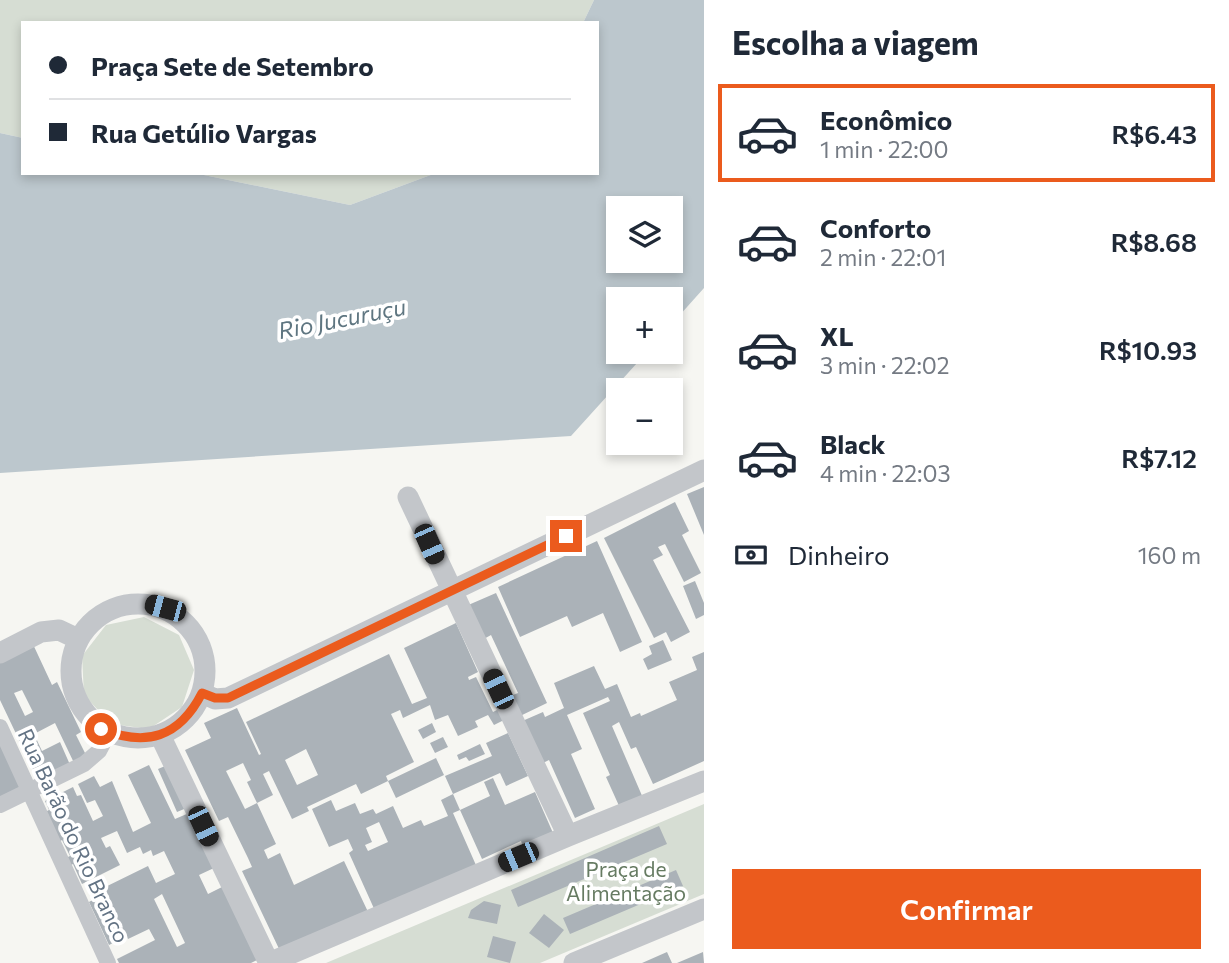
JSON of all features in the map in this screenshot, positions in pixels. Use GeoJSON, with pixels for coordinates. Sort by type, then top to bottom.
{"type":"FeatureCollection","features":[{"type":"Feature","properties":{"kind":"street"},"geometry":{"type":"LineString","coordinates":[[202,693],[215,698],[228,698],[704,470]]}},
{"type":"Feature","properties":{"kind":"street"},"geometry":{"type":"LineString","coordinates":[[408,497],[568,836]]}},
{"type":"Feature","properties":{"kind":"street"},"geometry":{"type":"LineString","coordinates":[[145,603],[165,608],[182,619],[195,635],[203,653],[205,673],[202,693],[192,711],[178,726],[160,735],[139,739],[119,736],[101,729],[86,715],[75,698],[70,678],[71,659],[78,639],[90,623],[106,611],[125,604],[145,603]]}},
{"type":"Feature","properties":{"kind":"street"},"geometry":{"type":"LineString","coordinates":[[0,653],[41,632],[59,630],[78,639]]}},
{"type":"Feature","properties":{"kind":"street","name":"Rua Barão do Rio Branco"},"geometry":{"type":"LineString","coordinates":[[0,727],[108,963]]}},
{"type":"Feature","properties":{"kind":"street"},"geometry":{"type":"LineString","coordinates":[[0,805],[84,764],[99,751],[109,732]]}},
{"type":"Feature","properties":{"kind":"street"},"geometry":{"type":"LineString","coordinates":[[160,735],[269,963],[704,781]]}},
{"type":"Feature","properties":{"kind":"street"},"geometry":{"type":"LineString","coordinates":[[574,963],[624,954],[704,909]]}},
{"type":"Feature","properties":{"kind":"green space"},"geometry":{"type":"Polygon","coordinates":[[[0,0],[594,0],[584,21],[21,21],[21,138],[0,133],[0,0]]]}},
{"type":"Feature","properties":{"kind":"green space"},"geometry":{"type":"Polygon","coordinates":[[[204,175],[431,175],[350,205],[204,175]]]}},
{"type":"Feature","properties":{"kind":"green space"},"geometry":{"type":"Polygon","coordinates":[[[144,617],[179,635],[194,670],[182,707],[149,729],[111,724],[84,695],[82,656],[106,625],[144,617]]]}},
{"type":"Feature","properties":{"kind":"green space","name":"Praça de Alimentação"},"geometry":{"type":"Polygon","coordinates":[[[704,804],[704,894],[540,963],[326,963],[704,804]]]}},
{"type":"Feature","properties":{"kind":"water","name":"Rio Jucuruçu"},"geometry":{"type":"Polygon","coordinates":[[[594,0],[704,0],[704,288],[683,311],[683,287],[606,287],[606,364],[636,364],[623,378],[606,378],[606,397],[571,436],[0,473],[0,133],[21,138],[21,175],[204,175],[350,205],[431,175],[599,175],[599,21],[584,21],[594,0]]]}},
{"type":"Feature","properties":{"kind":"building"},"geometry":{"type":"Polygon","coordinates":[[[704,487],[704,535],[687,494],[704,487]]]}},
{"type":"Feature","properties":{"kind":"building"},"geometry":{"type":"Polygon","coordinates":[[[675,502],[689,531],[682,535],[701,573],[684,582],[665,544],[658,547],[663,555],[653,560],[690,632],[671,642],[666,632],[654,638],[604,538],[675,502]]]}},
{"type":"Feature","properties":{"kind":"building"},"geometry":{"type":"Polygon","coordinates":[[[597,541],[642,642],[620,652],[603,613],[572,627],[567,616],[520,637],[498,587],[597,541]]]}},
{"type":"Feature","properties":{"kind":"building"},"geometry":{"type":"Polygon","coordinates":[[[695,581],[704,603],[704,615],[696,619],[683,586],[695,581]]]}},
{"type":"Feature","properties":{"kind":"building"},"geometry":{"type":"Polygon","coordinates":[[[496,593],[547,703],[518,717],[508,697],[518,693],[491,635],[482,640],[466,606],[496,593]]]}},
{"type":"Feature","properties":{"kind":"building"},"geometry":{"type":"Polygon","coordinates":[[[456,623],[478,672],[468,677],[469,680],[476,677],[493,712],[501,708],[506,719],[494,725],[488,715],[475,721],[478,727],[458,736],[448,715],[435,720],[430,705],[403,718],[400,710],[391,714],[414,762],[386,776],[388,781],[361,794],[356,784],[307,807],[309,811],[292,819],[269,771],[263,774],[273,795],[257,803],[276,844],[264,850],[268,859],[280,853],[294,885],[344,861],[369,914],[281,953],[242,871],[252,867],[248,858],[228,817],[219,821],[185,750],[211,738],[204,723],[237,708],[259,755],[261,754],[246,722],[389,654],[412,704],[427,698],[404,648],[456,623]],[[306,749],[285,760],[297,785],[318,775],[306,749]],[[243,763],[226,771],[245,809],[257,803],[247,782],[251,780],[243,763]]]}},
{"type":"Feature","properties":{"kind":"building"},"geometry":{"type":"Polygon","coordinates":[[[31,640],[52,685],[57,682],[81,732],[76,735],[88,759],[75,765],[55,723],[34,734],[42,751],[60,742],[71,767],[39,782],[0,700],[0,654],[31,640]],[[22,690],[14,693],[25,716],[33,712],[22,690]]]}},
{"type":"Feature","properties":{"kind":"building"},"geometry":{"type":"Polygon","coordinates":[[[663,640],[672,660],[648,670],[643,659],[652,654],[649,646],[663,640]]]}},
{"type":"Feature","properties":{"kind":"building"},"geometry":{"type":"Polygon","coordinates":[[[704,652],[704,761],[653,784],[636,747],[631,749],[619,722],[612,726],[643,798],[620,808],[606,777],[610,775],[583,713],[610,701],[608,697],[567,715],[582,749],[571,754],[595,809],[575,818],[549,760],[539,765],[520,722],[543,712],[545,717],[564,708],[554,683],[594,666],[605,689],[617,684],[631,717],[640,713],[641,716],[677,700],[669,682],[697,670],[692,657],[704,652]]]}},
{"type":"Feature","properties":{"kind":"building"},"geometry":{"type":"Polygon","coordinates":[[[432,723],[436,732],[423,739],[418,730],[432,723]]]}},
{"type":"Feature","properties":{"kind":"building"},"geometry":{"type":"Polygon","coordinates":[[[508,733],[528,776],[506,786],[500,773],[453,794],[445,776],[492,756],[486,743],[508,733]]]}},
{"type":"Feature","properties":{"kind":"building"},"geometry":{"type":"Polygon","coordinates":[[[0,736],[25,788],[0,800],[0,736]]]}},
{"type":"Feature","properties":{"kind":"building"},"geometry":{"type":"Polygon","coordinates":[[[443,737],[448,747],[435,753],[430,743],[443,737]]]}},
{"type":"Feature","properties":{"kind":"building"},"geometry":{"type":"Polygon","coordinates":[[[480,744],[485,754],[469,761],[466,757],[459,760],[457,755],[480,744]]]}},
{"type":"Feature","properties":{"kind":"building"},"geometry":{"type":"Polygon","coordinates":[[[436,758],[444,775],[396,798],[388,781],[436,758]]]}},
{"type":"Feature","properties":{"kind":"building"},"geometry":{"type":"Polygon","coordinates":[[[177,761],[196,804],[177,812],[158,769],[177,761]]]}},
{"type":"Feature","properties":{"kind":"building"},"geometry":{"type":"Polygon","coordinates":[[[149,765],[175,819],[189,813],[214,868],[199,875],[208,894],[222,887],[257,960],[251,963],[119,963],[117,959],[155,940],[149,929],[109,945],[89,902],[96,898],[93,893],[148,866],[156,883],[175,874],[164,851],[153,856],[151,850],[143,854],[140,847],[127,853],[117,831],[101,838],[106,848],[110,846],[120,865],[82,884],[73,864],[69,866],[66,858],[70,856],[62,840],[57,843],[43,813],[49,810],[45,801],[73,787],[77,796],[81,795],[93,821],[103,816],[95,800],[87,803],[78,784],[94,776],[100,787],[112,781],[133,832],[151,823],[128,775],[149,765]],[[162,894],[154,899],[177,947],[185,943],[162,894]]]}},
{"type":"Feature","properties":{"kind":"building"},"geometry":{"type":"Polygon","coordinates":[[[493,778],[505,805],[535,792],[553,833],[523,847],[521,841],[482,859],[460,810],[490,796],[484,782],[493,778]]]}},
{"type":"Feature","properties":{"kind":"building"},"geometry":{"type":"Polygon","coordinates":[[[453,794],[460,810],[453,813],[479,872],[376,913],[349,853],[353,850],[348,839],[329,847],[312,809],[331,800],[336,811],[355,803],[360,814],[373,809],[376,814],[393,806],[403,828],[421,820],[424,826],[448,816],[441,800],[453,794]],[[379,822],[366,828],[372,842],[365,845],[368,851],[388,842],[379,822]]]}},
{"type":"Feature","properties":{"kind":"building"},"geometry":{"type":"Polygon","coordinates":[[[659,826],[667,844],[518,907],[511,890],[659,826]]]}},
{"type":"Feature","properties":{"kind":"building"},"geometry":{"type":"Polygon","coordinates":[[[676,870],[683,886],[570,934],[563,918],[676,870]]]}},
{"type":"Feature","properties":{"kind":"building"},"geometry":{"type":"Polygon","coordinates":[[[484,901],[501,905],[497,924],[468,918],[471,910],[484,901]]]}},
{"type":"Feature","properties":{"kind":"building"},"geometry":{"type":"Polygon","coordinates":[[[544,914],[564,930],[549,948],[529,933],[544,914]]]}},
{"type":"Feature","properties":{"kind":"building"},"geometry":{"type":"Polygon","coordinates":[[[493,936],[516,942],[510,963],[487,957],[493,936]]]}},
{"type":"Feature","properties":{"kind":"building"},"geometry":{"type":"Polygon","coordinates":[[[667,952],[672,963],[642,963],[667,952]]]}},
{"type":"Feature","properties":{"kind":"building"},"geometry":{"type":"Polygon","coordinates":[[[703,952],[704,963],[677,963],[703,952]]]}},
{"type":"Feature","properties":{"kind":"route"},"geometry":{"type":"LineString","coordinates":[[101,729],[119,736],[139,739],[160,735],[178,726],[192,711],[202,693],[215,698],[228,698],[566,536]]}}]}
